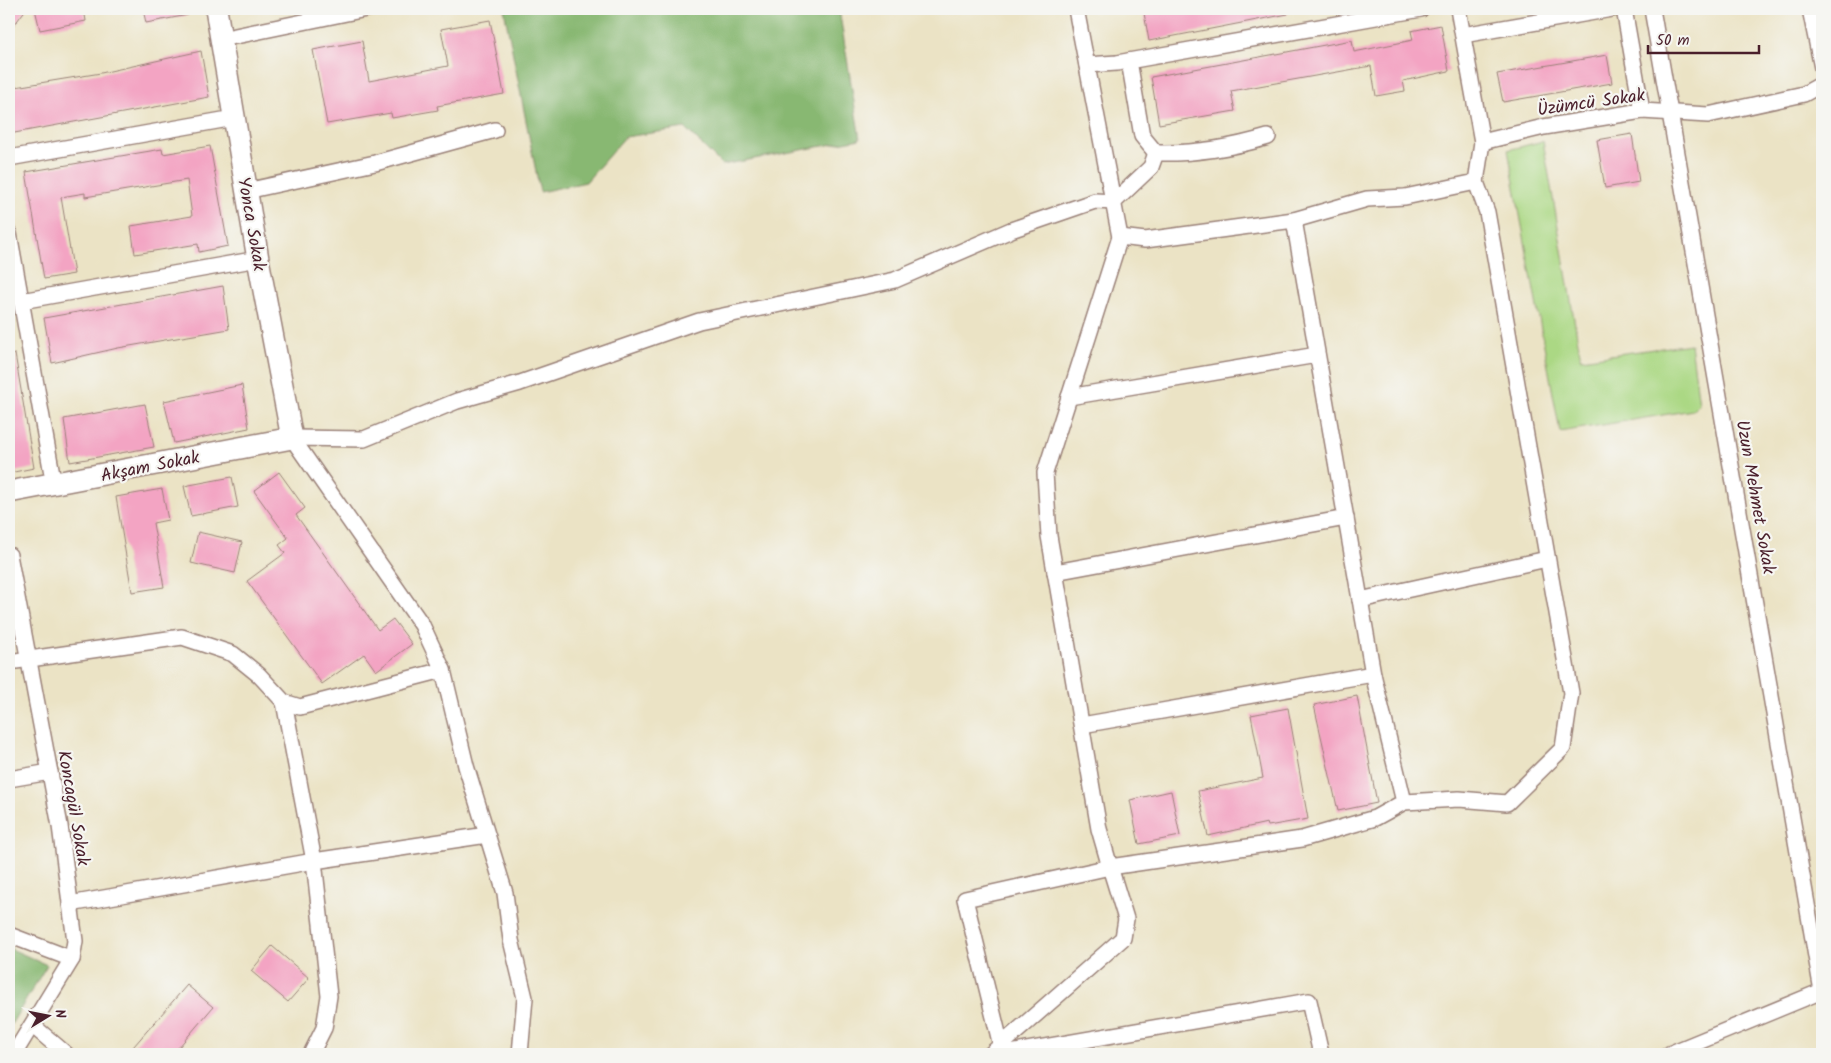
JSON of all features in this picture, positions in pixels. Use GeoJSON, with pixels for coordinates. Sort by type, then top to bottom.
{"type":"FeatureCollection","features":[{"type":"Feature","properties":{"kind":"street","name":"Yonca Sokak"},"geometry":{"type":"LineString","coordinates":[[216,9],[258,259],[292,438]]}},
{"type":"Feature","properties":{"kind":"street"},"geometry":{"type":"LineString","coordinates":[[221,39],[366,9]]}},
{"type":"Feature","properties":{"kind":"street"},"geometry":{"type":"LineString","coordinates":[[1000,1052],[1123,938],[1126,919],[1099,830],[1049,536],[1045,473],[1120,238],[1076,9]]}},
{"type":"Feature","properties":{"kind":"street"},"geometry":{"type":"LineString","coordinates":[[1087,64],[1129,61],[1421,9]]}},
{"type":"Feature","properties":{"kind":"street"},"geometry":{"type":"LineString","coordinates":[[1000,1052],[966,899],[1110,867],[1302,839],[1375,818],[1404,802],[1459,800],[1507,803],[1562,748],[1571,693],[1487,212],[1476,182],[1482,142],[1458,9]]}},
{"type":"Feature","properties":{"kind":"street"},"geometry":{"type":"LineString","coordinates":[[1463,35],[1612,9]]}},
{"type":"Feature","properties":{"kind":"street"},"geometry":{"type":"LineString","coordinates":[[1624,9],[1642,111]]}},
{"type":"Feature","properties":{"kind":"street","name":"Uzun Mehmet Sokak"},"geometry":{"type":"LineString","coordinates":[[1652,9],[1822,991]]}},
{"type":"Feature","properties":{"kind":"street"},"geometry":{"type":"LineString","coordinates":[[1810,9],[1822,68]]}},
{"type":"Feature","properties":{"kind":"street"},"geometry":{"type":"LineString","coordinates":[[1129,61],[1142,136],[1156,153],[1188,154],[1238,146],[1268,137]]}},
{"type":"Feature","properties":{"kind":"street","name":"Üzümcü Sokak"},"geometry":{"type":"LineString","coordinates":[[1482,142],[1544,127],[1642,111],[1708,115],[1804,94],[1822,84]]}},
{"type":"Feature","properties":{"kind":"street"},"geometry":{"type":"LineString","coordinates":[[9,158],[234,118]]}},
{"type":"Feature","properties":{"kind":"street"},"geometry":{"type":"LineString","coordinates":[[246,191],[375,163],[495,130]]}},
{"type":"Feature","properties":{"kind":"street"},"geometry":{"type":"LineString","coordinates":[[292,438],[364,439],[457,401],[529,380],[699,321],[895,280],[1011,230],[1096,201],[1114,202],[1151,167],[1156,153]]}},
{"type":"Feature","properties":{"kind":"street"},"geometry":{"type":"LineString","coordinates":[[1120,238],[1145,240],[1294,220],[1367,199],[1405,197],[1476,182]]}},
{"type":"Feature","properties":{"kind":"street"},"geometry":{"type":"LineString","coordinates":[[1294,220],[1373,674],[1404,802]]}},
{"type":"Feature","properties":{"kind":"street"},"geometry":{"type":"LineString","coordinates":[[9,233],[12,267],[21,300],[54,485]]}},
{"type":"Feature","properties":{"kind":"street"},"geometry":{"type":"LineString","coordinates":[[21,300],[258,259]]}},
{"type":"Feature","properties":{"kind":"street"},"geometry":{"type":"LineString","coordinates":[[1069,397],[1317,355]]}},
{"type":"Feature","properties":{"kind":"street"},"geometry":{"type":"LineString","coordinates":[[292,438],[422,625],[443,670],[466,766],[504,893],[511,940],[524,998],[520,1054]]}},
{"type":"Feature","properties":{"kind":"street","name":"Akşam Sokak"},"geometry":{"type":"LineString","coordinates":[[9,492],[54,485],[292,438]]}},
{"type":"Feature","properties":{"kind":"street"},"geometry":{"type":"LineString","coordinates":[[1055,572],[1346,518]]}},
{"type":"Feature","properties":{"kind":"street","name":"Koncagül Sokak"},"geometry":{"type":"LineString","coordinates":[[9,555],[50,772],[76,941],[72,959],[14,1054]]}},
{"type":"Feature","properties":{"kind":"street"},"geometry":{"type":"LineString","coordinates":[[1360,600],[1547,559]]}},
{"type":"Feature","properties":{"kind":"street"},"geometry":{"type":"LineString","coordinates":[[9,662],[182,637],[233,654],[259,675],[284,702],[300,707],[443,670]]}},
{"type":"Feature","properties":{"kind":"street"},"geometry":{"type":"LineString","coordinates":[[1082,725],[1373,674]]}},
{"type":"Feature","properties":{"kind":"street"},"geometry":{"type":"LineString","coordinates":[[284,702],[314,861],[329,996],[324,1028],[311,1054]]}},
{"type":"Feature","properties":{"kind":"street"},"geometry":{"type":"LineString","coordinates":[[9,779],[50,772]]}},
{"type":"Feature","properties":{"kind":"street"},"geometry":{"type":"LineString","coordinates":[[70,904],[314,861],[487,835]]}},
{"type":"Feature","properties":{"kind":"street"},"geometry":{"type":"LineString","coordinates":[[9,935],[72,959]]}},
{"type":"Feature","properties":{"kind":"street"},"geometry":{"type":"LineString","coordinates":[[1669,1054],[1822,991]]}},
{"type":"Feature","properties":{"kind":"street"},"geometry":{"type":"LineString","coordinates":[[1000,1052],[1309,1001],[1320,1054]]}},
{"type":"Feature","properties":{"kind":"street"},"geometry":{"type":"LineString","coordinates":[[32,1025],[66,1054]]}},
{"type":"Feature","properties":{"kind":"green space"},"geometry":{"type":"Polygon","coordinates":[[[504,9],[839,9],[860,139],[722,165],[685,128],[625,137],[586,182],[540,192],[504,9]]]}},
{"type":"Feature","properties":{"kind":"green space"},"geometry":{"type":"Polygon","coordinates":[[[1543,141],[1581,359],[1691,344],[1699,404],[1693,410],[1560,432],[1508,150],[1543,141]]]}},
{"type":"Feature","properties":{"kind":"green space"},"geometry":{"type":"Polygon","coordinates":[[[9,948],[47,965],[9,1028],[9,948]]]}},
{"type":"Feature","properties":{"kind":"building"},"geometry":{"type":"Polygon","coordinates":[[[9,9],[26,9],[9,32],[9,9]]]}},
{"type":"Feature","properties":{"kind":"building"},"geometry":{"type":"Polygon","coordinates":[[[35,9],[84,9],[86,21],[40,30],[35,9]]]}},
{"type":"Feature","properties":{"kind":"building"},"geometry":{"type":"Polygon","coordinates":[[[143,9],[187,9],[188,15],[146,23],[143,9]]]}},
{"type":"Feature","properties":{"kind":"building"},"geometry":{"type":"Polygon","coordinates":[[[1167,9],[1287,9],[1288,14],[1149,41],[1144,13],[1167,9]]]}},
{"type":"Feature","properties":{"kind":"building"},"geometry":{"type":"Polygon","coordinates":[[[490,20],[504,94],[437,106],[438,110],[392,118],[391,113],[327,124],[313,50],[362,41],[369,81],[448,66],[441,29],[490,20]]]}},
{"type":"Feature","properties":{"kind":"building"},"geometry":{"type":"Polygon","coordinates":[[[1441,25],[1449,71],[1403,81],[1405,91],[1376,96],[1371,66],[1231,91],[1235,111],[1159,124],[1151,77],[1352,40],[1354,52],[1413,40],[1411,31],[1441,25]]]}},
{"type":"Feature","properties":{"kind":"building"},"geometry":{"type":"Polygon","coordinates":[[[201,51],[209,97],[9,134],[9,88],[101,73],[201,51]]]}},
{"type":"Feature","properties":{"kind":"building"},"geometry":{"type":"Polygon","coordinates":[[[1607,55],[1612,83],[1503,102],[1497,74],[1607,55]]]}},
{"type":"Feature","properties":{"kind":"building"},"geometry":{"type":"Polygon","coordinates":[[[1632,134],[1639,182],[1605,188],[1597,140],[1632,134]]]}},
{"type":"Feature","properties":{"kind":"building"},"geometry":{"type":"Polygon","coordinates":[[[210,146],[228,246],[199,252],[198,244],[135,254],[131,226],[192,216],[187,180],[85,197],[85,193],[61,197],[74,274],[44,279],[26,172],[162,149],[163,154],[210,146]]]}},
{"type":"Feature","properties":{"kind":"building"},"geometry":{"type":"Polygon","coordinates":[[[223,286],[229,329],[118,348],[52,363],[44,318],[223,286]]]}},
{"type":"Feature","properties":{"kind":"building"},"geometry":{"type":"Polygon","coordinates":[[[15,354],[34,468],[9,473],[9,355],[15,354]]]}},
{"type":"Feature","properties":{"kind":"building"},"geometry":{"type":"Polygon","coordinates":[[[242,385],[249,428],[174,443],[164,401],[242,385]]]}},
{"type":"Feature","properties":{"kind":"building"},"geometry":{"type":"Polygon","coordinates":[[[145,404],[154,447],[70,462],[64,419],[145,404]]]}},
{"type":"Feature","properties":{"kind":"building"},"geometry":{"type":"Polygon","coordinates":[[[279,472],[305,508],[296,515],[378,630],[393,619],[412,644],[376,671],[364,654],[322,684],[247,581],[285,553],[279,545],[288,538],[254,491],[279,472]]]}},
{"type":"Feature","properties":{"kind":"building"},"geometry":{"type":"Polygon","coordinates":[[[232,477],[238,507],[191,516],[184,486],[232,477]]]}},
{"type":"Feature","properties":{"kind":"building"},"geometry":{"type":"Polygon","coordinates":[[[162,489],[168,520],[153,523],[164,587],[132,592],[116,497],[162,489]]]}},
{"type":"Feature","properties":{"kind":"building"},"geometry":{"type":"Polygon","coordinates":[[[198,532],[242,542],[235,573],[191,563],[198,532]]]}},
{"type":"Feature","properties":{"kind":"building"},"geometry":{"type":"Polygon","coordinates":[[[1357,696],[1377,803],[1338,811],[1314,705],[1357,696]]]}},
{"type":"Feature","properties":{"kind":"building"},"geometry":{"type":"Polygon","coordinates":[[[1288,708],[1308,819],[1268,826],[1267,823],[1208,836],[1198,791],[1263,778],[1251,715],[1288,708]]]}},
{"type":"Feature","properties":{"kind":"building"},"geometry":{"type":"Polygon","coordinates":[[[1171,791],[1180,836],[1139,844],[1130,800],[1171,791]]]}},
{"type":"Feature","properties":{"kind":"building"},"geometry":{"type":"Polygon","coordinates":[[[272,946],[309,978],[288,1002],[251,971],[272,946]]]}},
{"type":"Feature","properties":{"kind":"building"},"geometry":{"type":"Polygon","coordinates":[[[187,985],[213,1007],[173,1054],[127,1054],[187,985]]]}}]}
